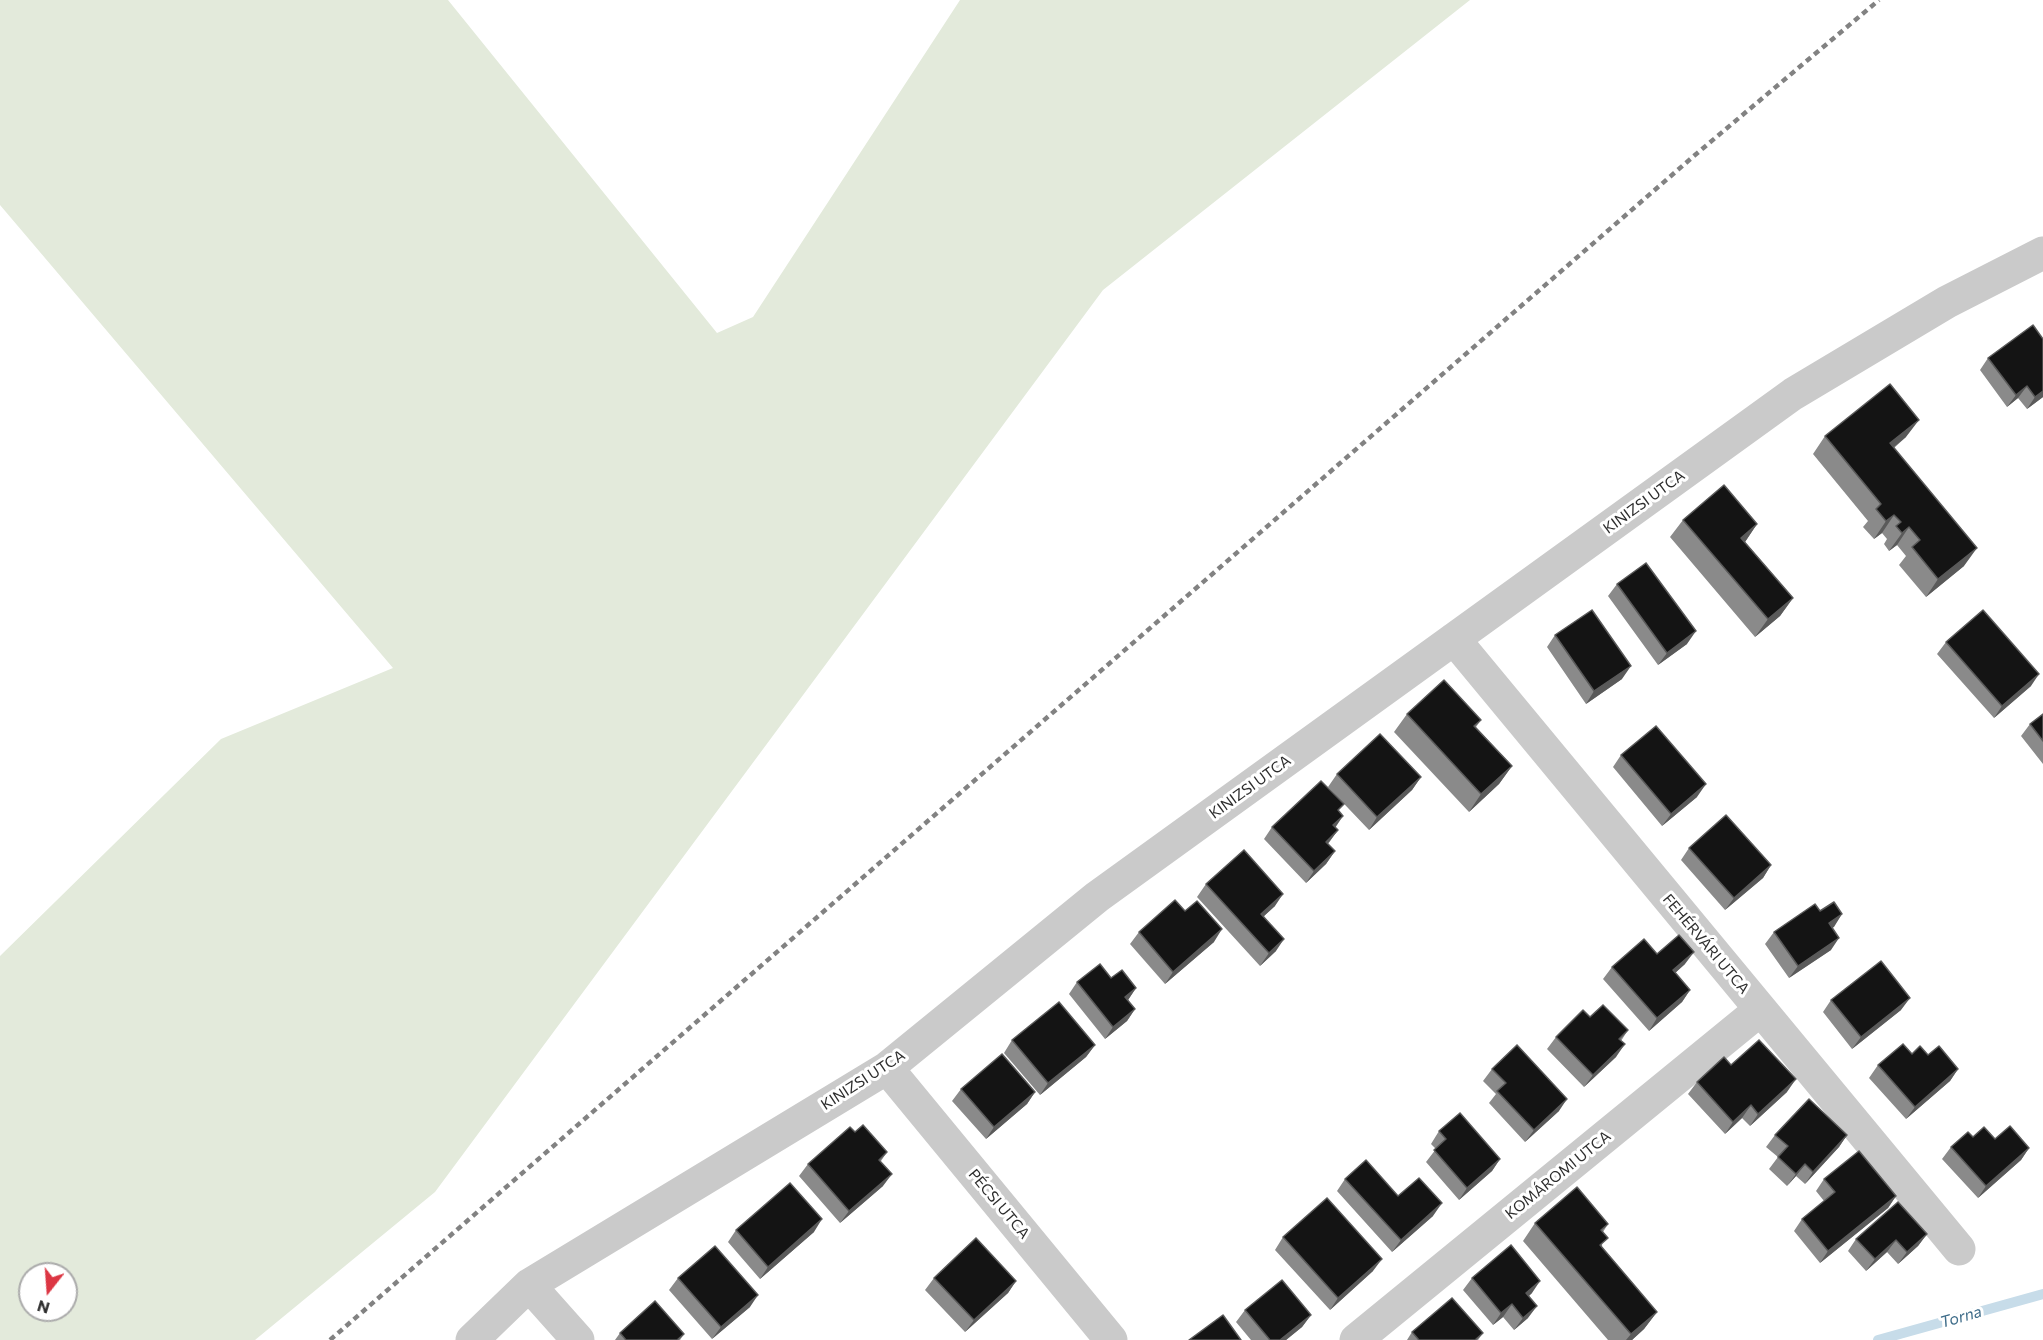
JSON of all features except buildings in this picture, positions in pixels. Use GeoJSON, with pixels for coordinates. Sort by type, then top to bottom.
{"type":"FeatureCollection","features":[{"type":"Feature","properties":{"kind":"street","name":"KINIZSI UTCA"},"geometry":{"type":"LineString","coordinates":[[472,1340],[529,1285],[887,1068],[1097,897],[1793,394],[1947,302],[2043,253]]}},
{"type":"Feature","properties":{"kind":"street","name":"FEHÉRVÁRI UTCA"},"geometry":{"type":"LineString","coordinates":[[1454,639],[1959,1249]]}},
{"type":"Feature","properties":{"kind":"street","name":"KOMÁROMI UTCA"},"geometry":{"type":"LineString","coordinates":[[1356,1340],[1760,1010]]}},
{"type":"Feature","properties":{"kind":"street","name":"PÉCSI UTCA"},"geometry":{"type":"LineString","coordinates":[[887,1068],[1111,1340]]}},
{"type":"Feature","properties":{"kind":"street"},"geometry":{"type":"LineString","coordinates":[[529,1285],[578,1340]]}},
{"type":"Feature","properties":{"kind":"green space"},"geometry":{"type":"Polygon","coordinates":[[[0,0],[448,0],[717,333],[753,317],[960,0],[1470,0],[1103,290],[435,1192],[255,1340],[0,1340],[0,956],[221,739],[393,668],[0,205],[0,0]]]}},
{"type":"Feature","properties":{"kind":"waterway","name":"Torna"},"geometry":{"type":"LineString","coordinates":[[1878,1340],[2043,1294]]}},
{"type":"Feature","properties":{"kind":"railway"},"geometry":{"type":"LineString","coordinates":[[330,1340],[1695,155],[1879,0]]}}]}
